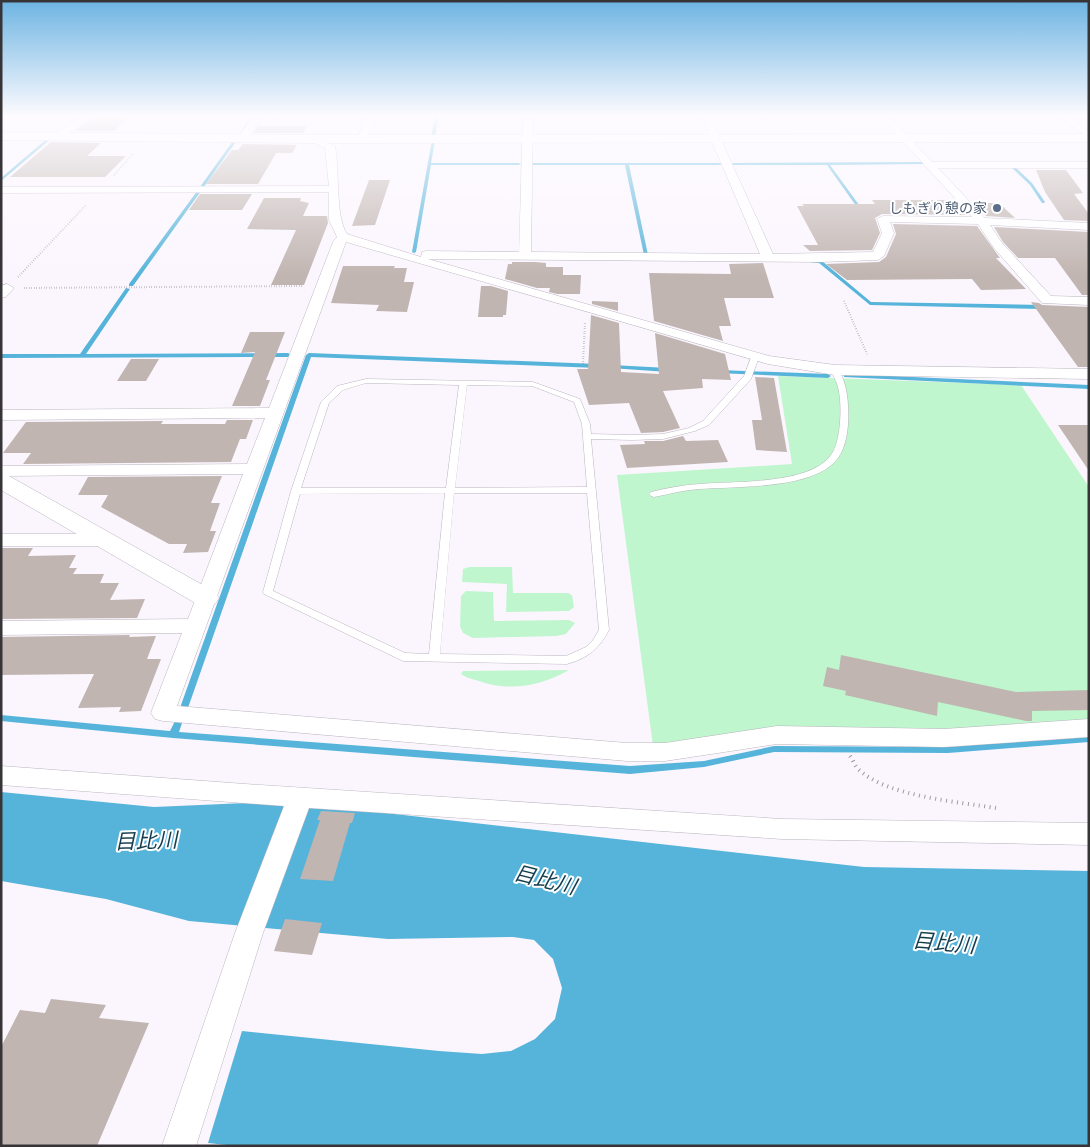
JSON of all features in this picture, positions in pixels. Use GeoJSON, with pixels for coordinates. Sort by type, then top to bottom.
{"type":"FeatureCollection","features":[{"type":"Feature","properties":{"kind":"street"},"geometry":{"type":"LineString","coordinates":[[334,170],[333,218],[343,237],[586,308],[751,368],[768,360],[835,370],[874,369],[1089,374]]}},
{"type":"Feature","properties":{"kind":"street"},"geometry":{"type":"LineString","coordinates":[[525,256],[527,170]]}},
{"type":"Feature","properties":{"kind":"street"},"geometry":{"type":"LineString","coordinates":[[729,170],[768,258]]}},
{"type":"Feature","properties":{"kind":"street"},"geometry":{"type":"LineString","coordinates":[[934,170],[982,221],[998,245],[1047,300],[1089,301]]}},
{"type":"Feature","properties":{"kind":"street"},"geometry":{"type":"LineString","coordinates":[[1,190],[334,188]]}},
{"type":"Feature","properties":{"kind":"street"},"geometry":{"type":"LineString","coordinates":[[402,255],[768,258],[878,256],[888,233],[883,218],[1089,227]]}},
{"type":"Feature","properties":{"kind":"street"},"geometry":{"type":"LineString","coordinates":[[343,237],[339,242],[163,712],[627,752],[664,752],[777,735],[944,738],[1089,728]]}},
{"type":"Feature","properties":{"kind":"street"},"geometry":{"type":"LineString","coordinates":[[1,414],[275,413]]}},
{"type":"Feature","properties":{"kind":"street"},"geometry":{"type":"LineString","coordinates":[[1,471],[254,469]]}},
{"type":"Feature","properties":{"kind":"street"},"geometry":{"type":"LineString","coordinates":[[1,481],[206,598]]}},
{"type":"Feature","properties":{"kind":"street"},"geometry":{"type":"LineString","coordinates":[[1,540],[104,540]]}},
{"type":"Feature","properties":{"kind":"street"},"geometry":{"type":"LineString","coordinates":[[1,628],[195,626]]}},
{"type":"Feature","properties":{"kind":"street"},"geometry":{"type":"LineString","coordinates":[[1,775],[782,829],[1089,834]]}},
{"type":"Feature","properties":{"kind":"street"},"geometry":{"type":"LineString","coordinates":[[180,1146],[248,933],[300,797]]}},
{"type":"Feature","properties":{"kind":"lane"},"geometry":{"type":"LineString","coordinates":[[587,436],[665,436],[700,427],[706,423],[751,368]]}},
{"type":"Feature","properties":{"kind":"lane"},"geometry":{"type":"LineString","coordinates":[[654,494],[701,486],[791,480],[822,468],[835,458],[844,419],[843,392],[835,370]]}},
{"type":"Feature","properties":{"kind":"lane"},"geometry":{"type":"LineString","coordinates":[[366,380],[463,383],[533,384],[577,401],[583,412],[587,436],[604,630],[598,643],[588,654],[567,660],[403,657],[268,592],[296,491],[325,402],[340,388],[366,380]]}},
{"type":"Feature","properties":{"kind":"lane"},"geometry":{"type":"LineString","coordinates":[[434,657],[450,490],[463,383]]}},
{"type":"Feature","properties":{"kind":"lane"},"geometry":{"type":"LineString","coordinates":[[296,491],[591,490]]}},
{"type":"Feature","properties":{"kind":"path"},"geometry":{"type":"LineString","coordinates":[[4,291],[119,170]]}},
{"type":"Feature","properties":{"kind":"path"},"geometry":{"type":"LineString","coordinates":[[4,291],[323,286]]}},
{"type":"Feature","properties":{"kind":"path"},"geometry":{"type":"LineString","coordinates":[[844,302],[874,369]]}},
{"type":"Feature","properties":{"kind":"path"},"geometry":{"type":"LineString","coordinates":[[582,364],[586,308]]}},
{"type":"Feature","properties":{"kind":"path"},"geometry":{"type":"LineString","coordinates":[[851,760],[867,777],[891,788],[921,796],[1005,809]]}},
{"type":"Feature","properties":{"kind":"green space"},"geometry":{"type":"Polygon","coordinates":[[[778,376],[1021,385],[1089,487],[1089,723],[653,746],[617,475],[792,464],[778,376]]]}},
{"type":"Feature","properties":{"kind":"green space"},"geometry":{"type":"Polygon","coordinates":[[[469,567],[512,567],[513,593],[568,593],[572,595],[574,607],[569,611],[506,612],[507,584],[462,582],[463,569],[469,567]]]}},
{"type":"Feature","properties":{"kind":"green space"},"geometry":{"type":"Polygon","coordinates":[[[466,591],[493,592],[494,621],[569,620],[575,623],[566,634],[556,636],[473,638],[463,633],[460,626],[461,596],[466,591]]]}},
{"type":"Feature","properties":{"kind":"green space"},"geometry":{"type":"Polygon","coordinates":[[[569,670],[547,680],[514,687],[491,684],[461,674],[463,671],[569,670]]]}},
{"type":"Feature","properties":{"kind":"water","name":"目比川"},"geometry":{"type":"Polygon","coordinates":[[[1,792],[154,807],[246,803],[359,810],[864,867],[1089,871],[1089,1146],[236,1146],[208,1143],[242,1031],[439,1051],[482,1054],[511,1051],[535,1039],[555,1019],[562,988],[553,959],[534,940],[513,937],[388,939],[189,921],[106,899],[1,881],[1,792]]]}},
{"type":"Feature","properties":{"kind":"building"},"geometry":{"type":"Polygon","coordinates":[[[19,170],[112,170],[105,177],[10,177],[19,170]]]}},
{"type":"Feature","properties":{"kind":"building"},"geometry":{"type":"Polygon","coordinates":[[[217,170],[266,170],[258,184],[206,184],[217,170]]]}},
{"type":"Feature","properties":{"kind":"building"},"geometry":{"type":"Polygon","coordinates":[[[1036,170],[1066,170],[1083,193],[1074,194],[1089,214],[1089,221],[1064,220],[1045,192],[1036,170]]]}},
{"type":"Feature","properties":{"kind":"building"},"geometry":{"type":"Polygon","coordinates":[[[369,180],[390,180],[375,225],[352,226],[369,180]]]}},
{"type":"Feature","properties":{"kind":"building"},"geometry":{"type":"Polygon","coordinates":[[[200,194],[252,194],[242,210],[189,210],[200,194]]]}},
{"type":"Feature","properties":{"kind":"building"},"geometry":{"type":"Polygon","coordinates":[[[264,198],[301,198],[300,201],[309,203],[303,216],[327,216],[328,223],[304,285],[271,285],[296,230],[247,229],[264,198]]]}},
{"type":"Feature","properties":{"kind":"building"},"geometry":{"type":"Polygon","coordinates":[[[872,200],[950,200],[953,203],[957,203],[968,215],[882,214],[875,218],[880,233],[872,250],[810,251],[803,245],[818,245],[797,206],[804,206],[802,204],[875,204],[872,200]]]}},
{"type":"Feature","properties":{"kind":"building"},"geometry":{"type":"Polygon","coordinates":[[[973,203],[999,203],[1015,218],[986,216],[973,203]]]}},
{"type":"Feature","properties":{"kind":"building"},"geometry":{"type":"Polygon","coordinates":[[[893,224],[977,226],[1000,258],[996,258],[1026,289],[981,290],[972,279],[847,280],[826,264],[879,262],[886,257],[896,234],[893,224]]]}},
{"type":"Feature","properties":{"kind":"building"},"geometry":{"type":"Polygon","coordinates":[[[994,227],[1089,232],[1089,295],[1082,295],[1055,258],[1018,258],[1003,242],[994,227]]]}},
{"type":"Feature","properties":{"kind":"building"},"geometry":{"type":"Polygon","coordinates":[[[512,262],[546,263],[546,267],[563,267],[563,275],[581,275],[580,294],[557,294],[549,292],[550,288],[537,288],[505,279],[508,264],[512,264],[512,262]]]}},
{"type":"Feature","properties":{"kind":"building"},"geometry":{"type":"Polygon","coordinates":[[[763,263],[774,298],[724,298],[731,326],[719,326],[723,341],[654,321],[649,273],[731,274],[729,264],[763,263]]]}},
{"type":"Feature","properties":{"kind":"building"},"geometry":{"type":"Polygon","coordinates":[[[343,266],[395,266],[394,268],[407,268],[404,282],[414,282],[407,312],[376,311],[379,305],[331,303],[343,266]]]}},
{"type":"Feature","properties":{"kind":"building"},"geometry":{"type":"Polygon","coordinates":[[[481,286],[491,286],[508,291],[506,315],[503,315],[503,317],[478,317],[481,286]]]}},
{"type":"Feature","properties":{"kind":"building"},"geometry":{"type":"Polygon","coordinates":[[[592,301],[618,302],[618,311],[592,304],[592,301]]]}},
{"type":"Feature","properties":{"kind":"building"},"geometry":{"type":"Polygon","coordinates":[[[1031,302],[1042,305],[1089,307],[1089,367],[1078,367],[1031,302]]]}},
{"type":"Feature","properties":{"kind":"building"},"geometry":{"type":"Polygon","coordinates":[[[591,315],[619,323],[621,372],[659,374],[655,333],[725,354],[731,380],[702,379],[703,388],[663,391],[680,428],[663,432],[641,433],[629,403],[589,405],[577,369],[588,369],[591,315]]]}},
{"type":"Feature","properties":{"kind":"building"},"geometry":{"type":"Polygon","coordinates":[[[250,332],[285,332],[266,380],[270,380],[260,406],[232,406],[255,352],[241,353],[250,332]]]}},
{"type":"Feature","properties":{"kind":"building"},"geometry":{"type":"Polygon","coordinates":[[[131,359],[159,359],[146,381],[117,381],[131,359]]]}},
{"type":"Feature","properties":{"kind":"building"},"geometry":{"type":"Polygon","coordinates":[[[755,377],[774,378],[787,452],[756,450],[752,420],[762,420],[755,377]]]}},
{"type":"Feature","properties":{"kind":"building"},"geometry":{"type":"Polygon","coordinates":[[[227,420],[253,420],[246,439],[240,439],[231,462],[23,464],[31,453],[3,453],[26,422],[163,421],[161,424],[225,424],[227,420]]]}},
{"type":"Feature","properties":{"kind":"building"},"geometry":{"type":"Polygon","coordinates":[[[1058,425],[1089,425],[1089,471],[1058,425]]]}},
{"type":"Feature","properties":{"kind":"building"},"geometry":{"type":"Polygon","coordinates":[[[683,436],[686,441],[718,440],[728,462],[627,468],[620,445],[645,444],[644,441],[663,441],[683,436]]]}},
{"type":"Feature","properties":{"kind":"building"},"geometry":{"type":"Polygon","coordinates":[[[222,476],[211,503],[220,503],[210,531],[216,531],[208,552],[183,553],[187,544],[169,544],[101,507],[108,495],[78,495],[88,477],[222,476]]]}},
{"type":"Feature","properties":{"kind":"building"},"geometry":{"type":"Polygon","coordinates":[[[1,548],[33,548],[28,556],[76,555],[69,568],[77,568],[73,574],[104,574],[100,583],[119,583],[110,600],[145,599],[137,618],[1,619],[1,548]]]}},
{"type":"Feature","properties":{"kind":"building"},"geometry":{"type":"Polygon","coordinates":[[[130,635],[129,637],[156,636],[147,659],[161,659],[141,711],[119,712],[121,707],[78,708],[94,674],[1,675],[1,637],[130,635]]]}},
{"type":"Feature","properties":{"kind":"building"},"geometry":{"type":"Polygon","coordinates":[[[841,655],[1016,692],[1089,690],[1089,710],[1032,711],[1032,721],[1026,721],[938,702],[937,716],[845,695],[846,691],[823,686],[827,667],[839,670],[841,655]]]}},
{"type":"Feature","properties":{"kind":"building"},"geometry":{"type":"Polygon","coordinates":[[[321,811],[355,813],[352,823],[350,823],[333,881],[300,879],[320,820],[317,820],[321,811]]]}},
{"type":"Feature","properties":{"kind":"building"},"geometry":{"type":"Polygon","coordinates":[[[285,919],[322,923],[312,955],[274,951],[285,919]]]}},
{"type":"Feature","properties":{"kind":"building"},"geometry":{"type":"Polygon","coordinates":[[[51,999],[106,1005],[99,1018],[149,1023],[97,1146],[1,1146],[1,1047],[20,1010],[45,1013],[51,999]]]}},
{"type":"Feature","properties":{"kind":"waterway"},"geometry":{"type":"LineString","coordinates":[[1,180],[13,170]]}},
{"type":"Feature","properties":{"kind":"waterway"},"geometry":{"type":"LineString","coordinates":[[202,187],[214,170]]}},
{"type":"Feature","properties":{"kind":"waterway"},"geometry":{"type":"LineString","coordinates":[[414,252],[428,170]]}},
{"type":"Feature","properties":{"kind":"waterway"},"geometry":{"type":"LineString","coordinates":[[628,170],[646,255]]}},
{"type":"Feature","properties":{"kind":"waterway"},"geometry":{"type":"LineString","coordinates":[[832,170],[860,209]]}},
{"type":"Feature","properties":{"kind":"waterway"},"geometry":{"type":"LineString","coordinates":[[1016,170],[1031,184],[1043,202]]}},
{"type":"Feature","properties":{"kind":"waterway"},"geometry":{"type":"LineString","coordinates":[[131,285],[199,191]]}},
{"type":"Feature","properties":{"kind":"waterway"},"geometry":{"type":"LineString","coordinates":[[812,261],[820,262],[870,303],[1043,307]]}},
{"type":"Feature","properties":{"kind":"waterway"},"geometry":{"type":"LineString","coordinates":[[82,356],[128,289]]}},
{"type":"Feature","properties":{"kind":"waterway"},"geometry":{"type":"LineString","coordinates":[[82,356],[288,355]]}},
{"type":"Feature","properties":{"kind":"waterway"},"geometry":{"type":"LineString","coordinates":[[185,705],[309,355],[598,366]]}},
{"type":"Feature","properties":{"kind":"waterway"},"geometry":{"type":"LineString","coordinates":[[1,356],[82,356]]}},
{"type":"Feature","properties":{"kind":"waterway"},"geometry":{"type":"LineString","coordinates":[[612,367],[668,370]]}},
{"type":"Feature","properties":{"kind":"waterway"},"geometry":{"type":"LineString","coordinates":[[719,372],[828,376]]}},
{"type":"Feature","properties":{"kind":"waterway"},"geometry":{"type":"LineString","coordinates":[[846,376],[1089,387]]}},
{"type":"Feature","properties":{"kind":"waterway"},"geometry":{"type":"LineString","coordinates":[[1,718],[173,735]]}},
{"type":"Feature","properties":{"kind":"waterway"},"geometry":{"type":"LineString","coordinates":[[173,735],[178,723]]}},
{"type":"Feature","properties":{"kind":"waterway"},"geometry":{"type":"LineString","coordinates":[[173,735],[630,770],[704,764],[774,749],[948,750],[1089,739]]}},
{"type":"Feature","properties":{"kind":"place","name":"しもぎり憩の家"},"geometry":{"type":"Point","coordinates":[997,208]}}]}
